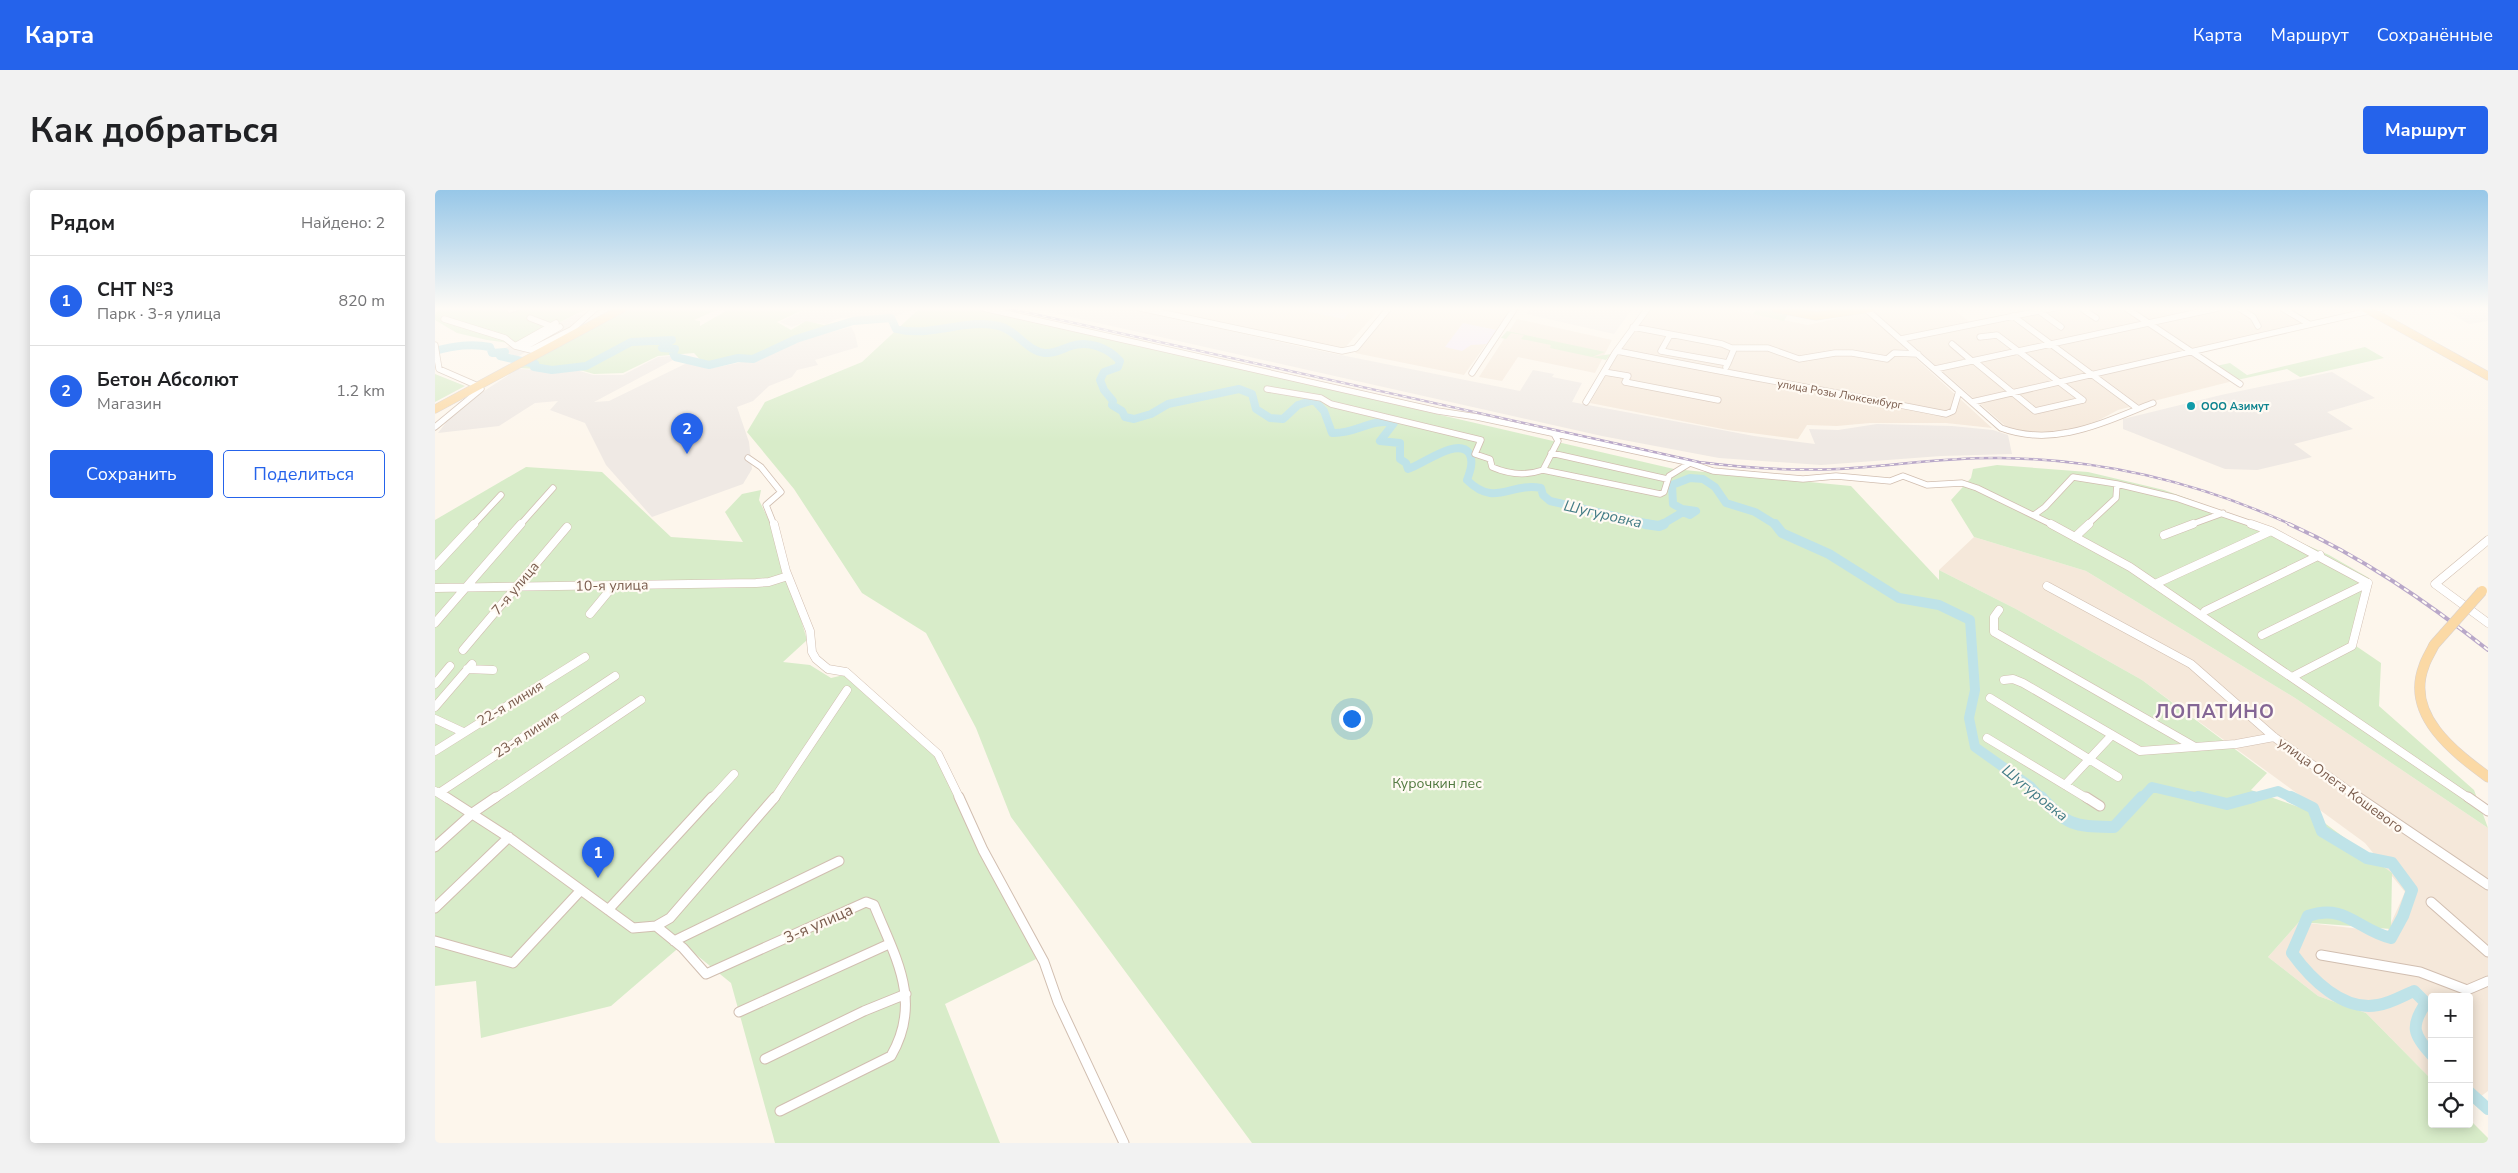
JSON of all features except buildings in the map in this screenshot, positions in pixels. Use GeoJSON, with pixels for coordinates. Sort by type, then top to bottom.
{"type":"FeatureCollection","features":[{"type":"Feature","properties":{"kind":"main road"},"geometry":{"type":"LineString","coordinates":[[435,409],[479,388],[540,352]]}},
{"type":"Feature","properties":{"kind":"main road"},"geometry":{"type":"LineString","coordinates":[[2445,352],[2488,376]]}},
{"type":"Feature","properties":{"kind":"main road"},"geometry":{"type":"LineString","coordinates":[[2485,588],[2434,645],[2421,668],[2418,685],[2425,713],[2436,731],[2455,751],[2488,777]]}},
{"type":"Feature","properties":{"kind":"street"},"geometry":{"type":"LineString","coordinates":[[435,427],[479,388],[439,369],[437,352]]}},
{"type":"Feature","properties":{"kind":"street"},"geometry":{"type":"LineString","coordinates":[[1179,352],[1438,411],[1477,417],[1690,463],[1713,471],[1803,479],[1836,476],[1890,481],[1903,476],[1913,478],[1927,485],[1962,483],[1977,488],[2103,551],[2155,584],[2488,811]]}},
{"type":"Feature","properties":{"kind":"street"},"geometry":{"type":"LineString","coordinates":[[1472,373],[1486,352]]}},
{"type":"Feature","properties":{"kind":"street"},"geometry":{"type":"LineString","coordinates":[[1586,402],[1616,352]]}},
{"type":"Feature","properties":{"kind":"street","name":"улица Розы Люксембург"},"geometry":{"type":"LineString","coordinates":[[1624,352],[1723,373],[1945,414],[1953,412],[1959,391]]}},
{"type":"Feature","properties":{"kind":"street"},"geometry":{"type":"LineString","coordinates":[[1669,352],[1728,363]]}},
{"type":"Feature","properties":{"kind":"street"},"geometry":{"type":"LineString","coordinates":[[1723,373],[1733,352]]}},
{"type":"Feature","properties":{"kind":"street"},"geometry":{"type":"LineString","coordinates":[[1778,352],[1799,359],[1833,352]]}},
{"type":"Feature","properties":{"kind":"street"},"geometry":{"type":"LineString","coordinates":[[1843,352],[1887,359],[1894,352]]}},
{"type":"Feature","properties":{"kind":"street"},"geometry":{"type":"LineString","coordinates":[[1899,352],[1917,354],[2001,428],[2009,432],[2047,435],[2075,433],[2153,403]]}},
{"type":"Feature","properties":{"kind":"street"},"geometry":{"type":"LineString","coordinates":[[1962,352],[2035,411],[2083,400],[2021,352]]}},
{"type":"Feature","properties":{"kind":"street"},"geometry":{"type":"LineString","coordinates":[[1935,369],[2008,352]]}},
{"type":"Feature","properties":{"kind":"street"},"geometry":{"type":"LineString","coordinates":[[2062,352],[2137,408]]}},
{"type":"Feature","properties":{"kind":"street"},"geometry":{"type":"LineString","coordinates":[[1972,402],[2189,352]]}},
{"type":"Feature","properties":{"kind":"street"},"geometry":{"type":"LineString","coordinates":[[2192,352],[2240,384]]}},
{"type":"Feature","properties":{"kind":"street"},"geometry":{"type":"LineString","coordinates":[[1604,372],[1628,376],[1625,382],[1719,400]]}},
{"type":"Feature","properties":{"kind":"street"},"geometry":{"type":"LineString","coordinates":[[1267,389],[1321,398],[1331,404],[1481,440],[1475,454],[1490,458],[1490,465],[1497,470],[1524,473],[1543,470],[1657,494],[1664,492],[1667,480],[1690,463]]}},
{"type":"Feature","properties":{"kind":"street"},"geometry":{"type":"LineString","coordinates":[[1543,470],[1558,441],[1554,434]]}},
{"type":"Feature","properties":{"kind":"street"},"geometry":{"type":"LineString","coordinates":[[1551,453],[1667,480]]}},
{"type":"Feature","properties":{"kind":"street"},"geometry":{"type":"LineString","coordinates":[[748,458],[761,467],[781,492],[766,505],[772,516],[788,576],[810,631],[811,652],[816,660],[828,669],[846,672],[938,754],[983,850],[1044,962],[1047,978],[1125,1143]]}},
{"type":"Feature","properties":{"kind":"street"},"geometry":{"type":"LineString","coordinates":[[2034,515],[2045,507],[2073,477],[2157,492],[2271,531],[2368,583]]}},
{"type":"Feature","properties":{"kind":"street"},"geometry":{"type":"LineString","coordinates":[[2075,536],[2116,498],[2117,484]]}},
{"type":"Feature","properties":{"kind":"street"},"geometry":{"type":"LineString","coordinates":[[435,623],[553,488]]}},
{"type":"Feature","properties":{"kind":"street"},"geometry":{"type":"LineString","coordinates":[[435,566],[501,495]]}},
{"type":"Feature","properties":{"kind":"street"},"geometry":{"type":"LineString","coordinates":[[2164,535],[2223,513]]}},
{"type":"Feature","properties":{"kind":"street","name":"7-я улица"},"geometry":{"type":"LineString","coordinates":[[463,650],[567,527]]}},
{"type":"Feature","properties":{"kind":"street"},"geometry":{"type":"LineString","coordinates":[[2155,584],[2271,531]]}},
{"type":"Feature","properties":{"kind":"street"},"geometry":{"type":"LineString","coordinates":[[2488,540],[2435,584],[2488,623]]}},
{"type":"Feature","properties":{"kind":"street"},"geometry":{"type":"LineString","coordinates":[[2205,611],[2320,556]]}},
{"type":"Feature","properties":{"kind":"street","name":"10-я улица"},"geometry":{"type":"LineString","coordinates":[[435,588],[756,583],[788,576]]}},
{"type":"Feature","properties":{"kind":"street"},"geometry":{"type":"LineString","coordinates":[[2262,636],[2368,583]]}},
{"type":"Feature","properties":{"kind":"street"},"geometry":{"type":"LineString","coordinates":[[2292,677],[2352,646],[2368,583]]}},
{"type":"Feature","properties":{"kind":"street"},"geometry":{"type":"LineString","coordinates":[[590,614],[614,585]]}},
{"type":"Feature","properties":{"kind":"street","name":"улица Олега Кошевого"},"geometry":{"type":"LineString","coordinates":[[2047,586],[2191,664],[2273,737],[2381,815],[2488,885]]}},
{"type":"Feature","properties":{"kind":"street"},"geometry":{"type":"LineString","coordinates":[[1999,610],[1994,617],[1994,632],[2195,748]]}},
{"type":"Feature","properties":{"kind":"street","name":"22-я линия"},"geometry":{"type":"LineString","coordinates":[[435,751],[585,657]]}},
{"type":"Feature","properties":{"kind":"street"},"geometry":{"type":"LineString","coordinates":[[435,684],[450,666]]}},
{"type":"Feature","properties":{"kind":"street"},"geometry":{"type":"LineString","coordinates":[[435,707],[470,666],[493,670]]}},
{"type":"Feature","properties":{"kind":"street","name":"23-я линия"},"geometry":{"type":"LineString","coordinates":[[436,792],[615,676]]}},
{"type":"Feature","properties":{"kind":"street"},"geometry":{"type":"LineString","coordinates":[[2004,680],[2013,679],[2023,683],[2140,751],[2148,752],[2236,744],[2273,737]]}},
{"type":"Feature","properties":{"kind":"street"},"geometry":{"type":"LineString","coordinates":[[436,792],[473,812],[633,928],[657,926],[670,918],[779,794],[847,690]]}},
{"type":"Feature","properties":{"kind":"street"},"geometry":{"type":"LineString","coordinates":[[1990,698],[2117,777]]}},
{"type":"Feature","properties":{"kind":"street"},"geometry":{"type":"LineString","coordinates":[[435,846],[473,812],[641,700]]}},
{"type":"Feature","properties":{"kind":"street"},"geometry":{"type":"LineString","coordinates":[[435,719],[463,732]]}},
{"type":"Feature","properties":{"kind":"street"},"geometry":{"type":"LineString","coordinates":[[2065,785],[2112,735]]}},
{"type":"Feature","properties":{"kind":"street"},"geometry":{"type":"LineString","coordinates":[[1987,738],[2100,806]]}},
{"type":"Feature","properties":{"kind":"street"},"geometry":{"type":"LineString","coordinates":[[608,910],[734,774]]}},
{"type":"Feature","properties":{"kind":"street"},"geometry":{"type":"LineString","coordinates":[[435,908],[509,837]]}},
{"type":"Feature","properties":{"kind":"street"},"geometry":{"type":"LineString","coordinates":[[674,941],[839,861]]}},
{"type":"Feature","properties":{"kind":"street"},"geometry":{"type":"LineString","coordinates":[[435,941],[513,963],[581,890]]}},
{"type":"Feature","properties":{"kind":"street","name":"3-я улица"},"geometry":{"type":"LineString","coordinates":[[657,926],[706,974],[866,902],[874,905],[905,984],[907,1009],[901,1039],[891,1056],[780,1111]]}},
{"type":"Feature","properties":{"kind":"street"},"geometry":{"type":"LineString","coordinates":[[2431,902],[2488,952]]}},
{"type":"Feature","properties":{"kind":"street"},"geometry":{"type":"LineString","coordinates":[[739,1012],[889,944]]}},
{"type":"Feature","properties":{"kind":"street"},"geometry":{"type":"LineString","coordinates":[[2321,955],[2420,972],[2467,990],[2488,981]]}},
{"type":"Feature","properties":{"kind":"street"},"geometry":{"type":"LineString","coordinates":[[765,1059],[864,1011],[906,994]]}},
{"type":"Feature","properties":{"kind":"shaded area"},"geometry":{"type":"Polygon","coordinates":[[[507,352],[525,352],[517,357],[507,352]]]}},
{"type":"Feature","properties":{"kind":"shaded area"},"geometry":{"type":"Polygon","coordinates":[[[771,352],[840,352],[815,360],[818,365],[797,370],[792,377],[769,386],[753,401],[737,407],[749,442],[752,469],[743,484],[652,517],[606,465],[585,423],[550,410],[558,401],[535,403],[499,426],[438,433],[447,421],[481,393],[518,369],[555,371],[573,369],[593,375],[623,375],[658,357],[671,356],[673,360],[594,402],[609,401],[689,362],[708,369],[757,359],[771,352]]]}},
{"type":"Feature","properties":{"kind":"shaded area"},"geometry":{"type":"Polygon","coordinates":[[[1229,352],[1328,352],[1520,391],[1533,370],[1554,374],[1552,377],[1582,383],[1572,402],[1754,436],[1815,444],[1809,429],[1838,430],[1877,424],[1952,426],[1993,430],[2008,435],[2012,454],[1941,456],[1821,465],[1719,458],[1602,436],[1229,352]]]}},
{"type":"Feature","properties":{"kind":"shaded area"},"geometry":{"type":"Polygon","coordinates":[[[1355,352],[1480,352],[1464,375],[1355,352]]]}},
{"type":"Feature","properties":{"kind":"shaded area"},"geometry":{"type":"Polygon","coordinates":[[[1495,352],[1606,352],[1595,373],[1518,357],[1502,381],[1479,377],[1495,352]]]}},
{"type":"Feature","properties":{"kind":"shaded area"},"geometry":{"type":"Polygon","coordinates":[[[1618,352],[1909,352],[1992,428],[1946,423],[1807,425],[1798,439],[1728,430],[1590,403],[1618,352]]]}},
{"type":"Feature","properties":{"kind":"shaded area"},"geometry":{"type":"Polygon","coordinates":[[[1921,352],[2190,352],[2233,381],[2118,410],[2088,426],[2061,433],[2034,433],[2009,429],[1921,352]]]}},
{"type":"Feature","properties":{"kind":"shaded area"},"geometry":{"type":"Polygon","coordinates":[[[2332,372],[2375,398],[2327,412],[2353,429],[2294,444],[2312,457],[2257,470],[2225,469],[2123,429],[2123,419],[2221,395],[2332,372]]]}},
{"type":"Feature","properties":{"kind":"shaded area"},"geometry":{"type":"Polygon","coordinates":[[[1974,537],[2086,571],[2295,698],[2488,828],[2488,1091],[2473,1102],[2473,993],[2428,993],[2428,1076],[2366,1013],[2318,996],[2268,957],[2299,922],[2387,932],[2405,892],[2365,843],[2142,680],[2016,609],[1939,570],[1974,537]]]}},
{"type":"Feature","properties":{"kind":"green space"},"geometry":{"type":"Polygon","coordinates":[[[548,352],[768,352],[756,357],[707,367],[694,353],[658,356],[623,373],[594,374],[573,368],[554,370],[519,368],[548,352]]]}},
{"type":"Feature","properties":{"kind":"green space","name":"Курочкин лес"},"geometry":{"type":"Polygon","coordinates":[[[872,352],[1171,352],[1674,469],[1851,486],[1939,580],[1939,570],[2016,609],[2142,680],[2267,773],[2251,790],[2307,810],[2392,873],[2391,929],[2299,922],[2268,957],[2318,996],[2366,1013],[2428,1076],[2428,1128],[2473,1128],[2473,1123],[2488,1138],[2488,1143],[1252,1143],[1011,817],[976,728],[926,633],[862,593],[794,489],[747,432],[765,402],[862,362],[872,352]]]}},
{"type":"Feature","properties":{"kind":"green space"},"geometry":{"type":"Polygon","coordinates":[[[1571,352],[1604,352],[1592,357],[1571,352]]]}},
{"type":"Feature","properties":{"kind":"green space"},"geometry":{"type":"Polygon","coordinates":[[[2342,352],[2374,352],[2384,358],[2300,377],[2287,369],[2237,380],[2216,366],[2230,363],[2247,375],[2342,352]]]}},
{"type":"Feature","properties":{"kind":"green space"},"geometry":{"type":"Polygon","coordinates":[[[1611,354],[1606,360],[1592,357],[1611,354]]]}},
{"type":"Feature","properties":{"kind":"green space"},"geometry":{"type":"Polygon","coordinates":[[[435,374],[465,386],[435,402],[435,374]]]}},
{"type":"Feature","properties":{"kind":"green space"},"geometry":{"type":"Polygon","coordinates":[[[1997,465],[2088,472],[2164,490],[2261,525],[2329,555],[2369,578],[2356,646],[2381,663],[2379,706],[2474,790],[2488,828],[2295,698],[2086,571],[1974,537],[1951,500],[1971,478],[1973,469],[1997,465]]]}},
{"type":"Feature","properties":{"kind":"green space"},"geometry":{"type":"Polygon","coordinates":[[[526,467],[602,472],[671,537],[743,542],[725,512],[742,494],[761,490],[759,500],[776,535],[807,640],[783,662],[810,665],[831,678],[848,674],[947,766],[1036,959],[945,1004],[1000,1143],[775,1143],[731,983],[683,944],[611,1006],[481,1038],[476,981],[435,986],[435,520],[526,467]]]}},
{"type":"Feature","properties":{"kind":"waterway","name":"Шугуровка"},"geometry":{"type":"LineString","coordinates":[[492,352],[499,352]]}},
{"type":"Feature","properties":{"kind":"waterway","name":"Шугуровка"},"geometry":{"type":"LineString","coordinates":[[504,352],[500,356],[535,364],[534,367],[552,370],[586,366],[611,352]]}},
{"type":"Feature","properties":{"kind":"waterway","name":"Шугуровка"},"geometry":{"type":"LineString","coordinates":[[673,352],[675,357],[709,365],[738,358],[753,359],[767,352]]}},
{"type":"Feature","properties":{"kind":"waterway","name":"Шугуровка"},"geometry":{"type":"LineString","coordinates":[[1043,352],[1054,352]]}},
{"type":"Feature","properties":{"kind":"waterway","name":"Шугуровка"},"geometry":{"type":"LineString","coordinates":[[1111,352],[1120,361],[1118,367],[1104,372],[1100,380],[1104,390],[1113,401],[1112,405],[1122,411],[1125,417],[1134,419],[1151,414],[1168,404],[1239,389],[1252,394],[1256,409],[1270,418],[1283,419],[1298,405],[1314,400],[1324,411],[1332,433],[1341,433],[1370,424],[1394,423],[1380,441],[1400,443],[1400,459],[1406,463],[1408,469],[1448,450],[1464,449],[1469,453],[1471,459],[1467,480],[1486,492],[1495,493],[1530,487],[1541,488],[1543,495],[1550,501],[1654,525]]}},
{"type":"Feature","properties":{"kind":"waterway","name":"Шугуровка"},"geometry":{"type":"LineString","coordinates":[[1661,525],[1683,512],[1690,515],[1696,511],[1682,509],[1673,504],[1672,485],[1690,478],[1703,479],[1715,487],[1726,503],[1755,512],[1776,525]]}},
{"type":"Feature","properties":{"kind":"waterway","name":"Шугуровка"},"geometry":{"type":"LineString","coordinates":[[1645,524],[1659,526],[1664,524]]}},
{"type":"Feature","properties":{"kind":"waterway","name":"Шугуровка"},"geometry":{"type":"LineString","coordinates":[[1776,525],[1782,533],[1829,554],[1899,598],[1939,605],[1970,620],[1975,690],[1969,718],[1975,747],[2030,786],[2042,799]]}},
{"type":"Feature","properties":{"kind":"waterway","name":"Шугуровка"},"geometry":{"type":"LineString","coordinates":[[2141,799],[2152,787],[2203,799]]}},
{"type":"Feature","properties":{"kind":"waterway","name":"Шугуровка"},"geometry":{"type":"LineString","coordinates":[[2248,799],[2278,791],[2294,799]]}},
{"type":"Feature","properties":{"kind":"waterway","name":"Шугуровка"},"geometry":{"type":"LineString","coordinates":[[2041,797],[2058,814],[2073,823],[2114,827],[2142,797]]}},
{"type":"Feature","properties":{"kind":"waterway","name":"Шугуровка"},"geometry":{"type":"LineString","coordinates":[[2198,797],[2227,804],[2253,797]]}},
{"type":"Feature","properties":{"kind":"waterway","name":"Шугуровка"},"geometry":{"type":"LineString","coordinates":[[2291,797],[2313,808],[2322,831],[2367,858],[2392,863],[2412,890],[2403,916],[2391,938],[2342,915],[2321,913],[2308,916],[2292,953],[2318,982],[2340,998],[2352,1003],[2365,1006],[2378,1005],[2414,991],[2426,1003],[2418,1018],[2416,1030],[2421,1042],[2428,1050]]}},
{"type":"Feature","properties":{"kind":"waterway","name":"Шугуровка"},"geometry":{"type":"LineString","coordinates":[[2473,1096],[2488,1109]]}},
{"type":"Feature","properties":{"kind":"railway"},"geometry":{"type":"LineString","coordinates":[[1207,352],[1699,462],[1803,470],[1980,458],[2038,459],[2075,463],[2149,476],[2222,497],[2292,525]]}},
{"type":"Feature","properties":{"kind":"railway"},"geometry":{"type":"LineString","coordinates":[[2289,524],[2368,565],[2417,597],[2488,650]]}},
{"type":"Feature","properties":{"kind":"place","name":"ООО Азимут"},"geometry":{"type":"Point","coordinates":[2191,406]}},
{"type":"Feature","properties":{"kind":"place","name":"Бетон Абсолют"},"geometry":{"type":"Point","coordinates":[687,454]}},
{"type":"Feature","properties":{"kind":"place","name":"СНТ №3"},"geometry":{"type":"Point","coordinates":[598,878]}},
{"type":"Feature","properties":{"kind":"district","name":"ЛОПАТИНО"},"geometry":{"type":"Point","coordinates":[2215,711]}}]}
